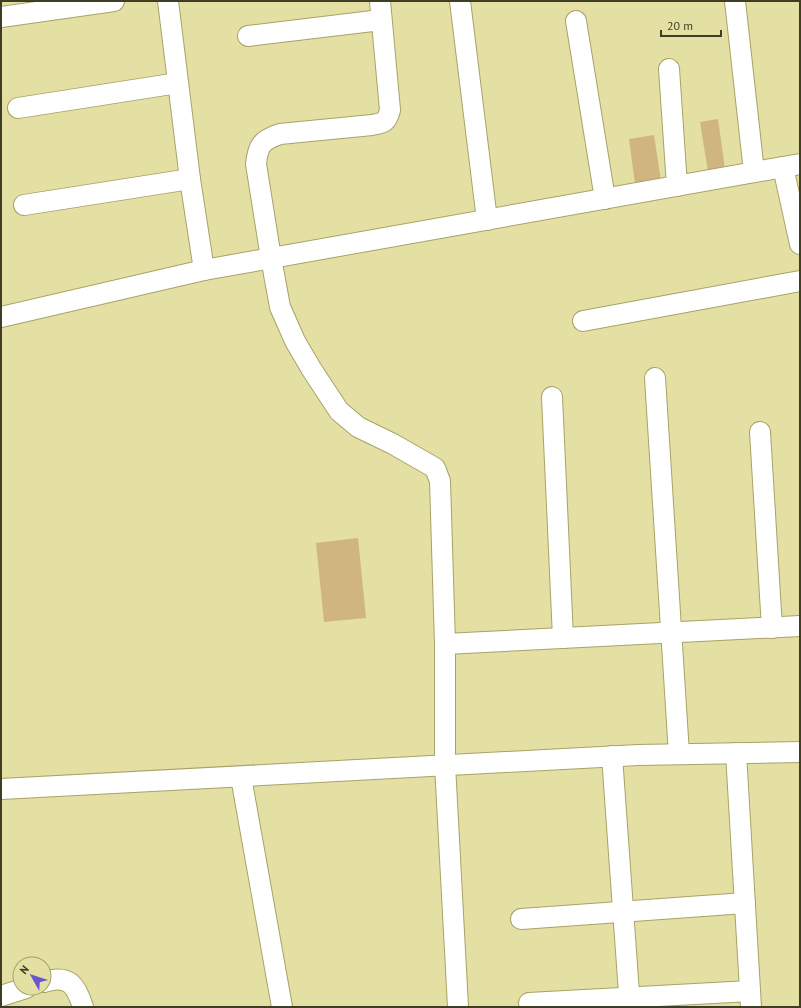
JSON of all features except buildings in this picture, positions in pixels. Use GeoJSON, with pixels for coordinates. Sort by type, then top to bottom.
{"type":"FeatureCollection","features":[{"type":"Feature","properties":{"kind":"street"},"geometry":{"type":"LineString","coordinates":[[1,17],[114,1]]}},
{"type":"Feature","properties":{"kind":"street"},"geometry":{"type":"LineString","coordinates":[[168,1],[190,179],[204,270]]}},
{"type":"Feature","properties":{"kind":"street"},"geometry":{"type":"LineString","coordinates":[[460,1],[487,220]]}},
{"type":"Feature","properties":{"kind":"street"},"geometry":{"type":"LineString","coordinates":[[735,1],[754,172]]}},
{"type":"Feature","properties":{"kind":"street"},"geometry":{"type":"LineString","coordinates":[[248,36],[380,11],[390,110],[388,119],[381,124],[280,134],[267,138],[258,150],[256,164],[280,306],[295,341],[339,411],[358,427],[393,444],[434,468],[440,481],[445,644],[445,765],[458,1007]]}},
{"type":"Feature","properties":{"kind":"street"},"geometry":{"type":"LineString","coordinates":[[576,21],[605,199]]}},
{"type":"Feature","properties":{"kind":"street"},"geometry":{"type":"LineString","coordinates":[[668,69],[677,186]]}},
{"type":"Feature","properties":{"kind":"street"},"geometry":{"type":"LineString","coordinates":[[18,108],[178,83]]}},
{"type":"Feature","properties":{"kind":"street"},"geometry":{"type":"LineString","coordinates":[[1,316],[204,270],[791,165],[800,244]]}},
{"type":"Feature","properties":{"kind":"street"},"geometry":{"type":"LineString","coordinates":[[24,205],[190,179]]}},
{"type":"Feature","properties":{"kind":"street"},"geometry":{"type":"LineString","coordinates":[[583,321],[800,282]]}},
{"type":"Feature","properties":{"kind":"street"},"geometry":{"type":"LineString","coordinates":[[656,378],[679,754]]}},
{"type":"Feature","properties":{"kind":"street"},"geometry":{"type":"LineString","coordinates":[[552,397],[563,638]]}},
{"type":"Feature","properties":{"kind":"street"},"geometry":{"type":"LineString","coordinates":[[760,432],[772,628]]}},
{"type":"Feature","properties":{"kind":"street"},"geometry":{"type":"LineString","coordinates":[[445,644],[800,626]]}},
{"type":"Feature","properties":{"kind":"street"},"geometry":{"type":"LineString","coordinates":[[1,789],[612,756],[800,752]]}},
{"type":"Feature","properties":{"kind":"street"},"geometry":{"type":"LineString","coordinates":[[529,1004],[751,999],[736,753]]}},
{"type":"Feature","properties":{"kind":"street"},"geometry":{"type":"LineString","coordinates":[[612,756],[629,1002]]}},
{"type":"Feature","properties":{"kind":"street"},"geometry":{"type":"LineString","coordinates":[[240,776],[282,1007]]}},
{"type":"Feature","properties":{"kind":"street"},"geometry":{"type":"LineString","coordinates":[[521,919],[745,903]]}},
{"type":"Feature","properties":{"kind":"street"},"geometry":{"type":"LineString","coordinates":[[52,979],[65,980],[74,986],[83,1007]]}},
{"type":"Feature","properties":{"kind":"street"},"geometry":{"type":"LineString","coordinates":[[1,996],[12,992]]}}]}
